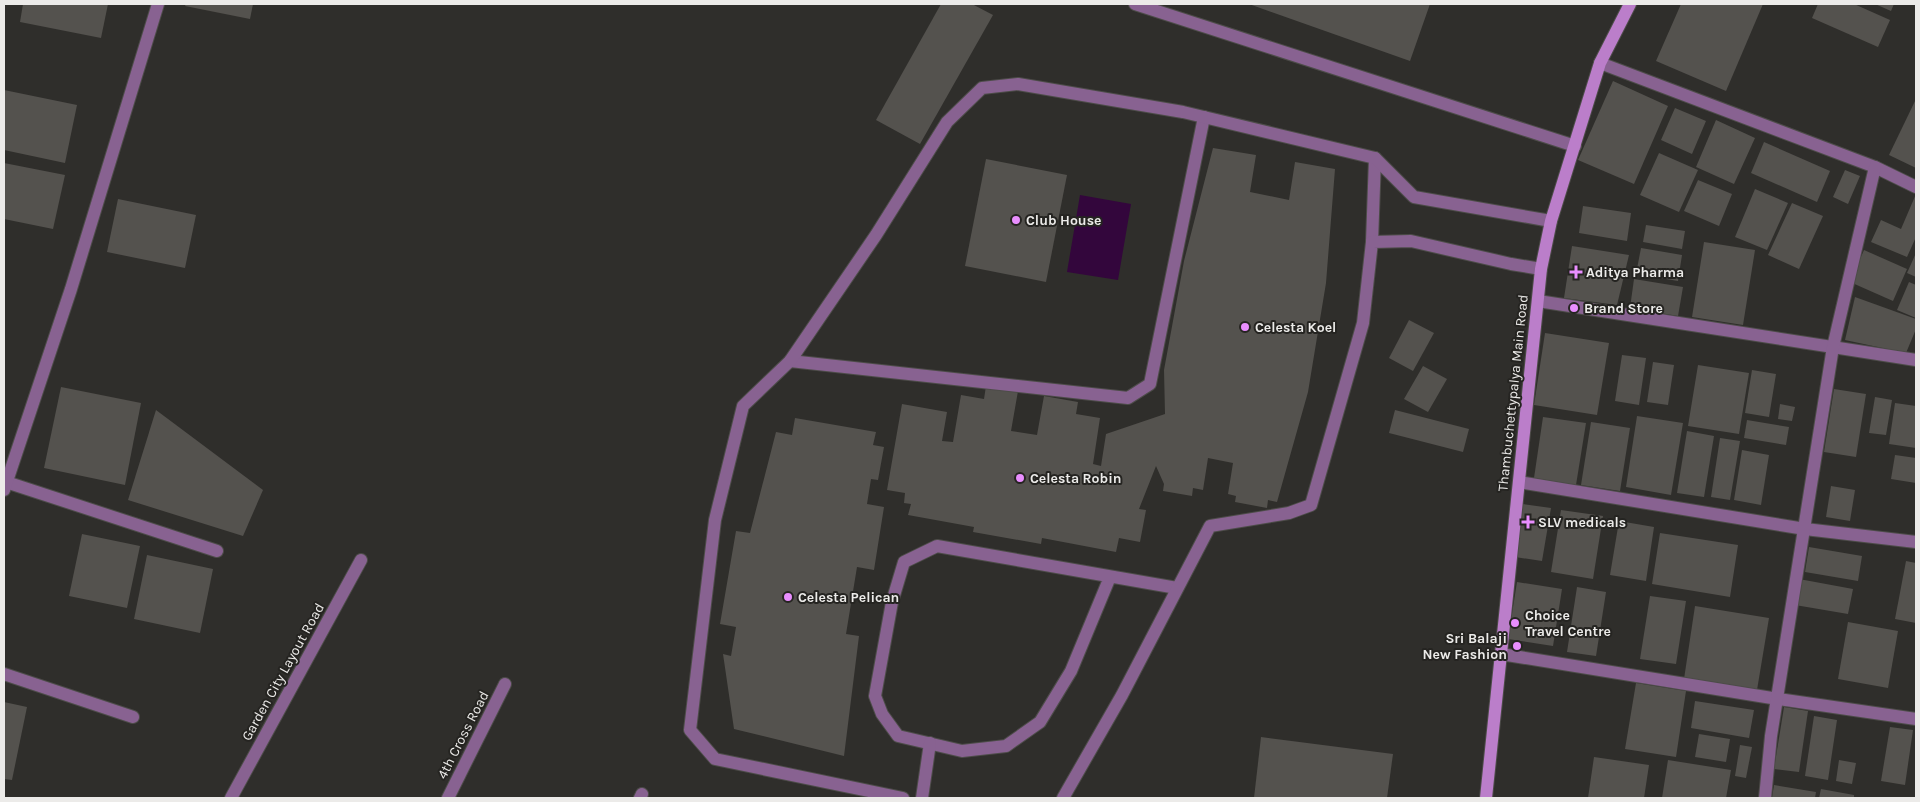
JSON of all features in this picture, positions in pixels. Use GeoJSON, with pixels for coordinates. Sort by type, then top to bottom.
{"type":"FeatureCollection","features":[{"type":"Feature","properties":{"kind":"main road","name":"Thambuchettypalya Main Road"},"geometry":{"type":"LineString","coordinates":[[1486,798],[1541,269],[1551,221],[1600,64],[1630,4]]}},
{"type":"Feature","properties":{"kind":"street"},"geometry":{"type":"LineString","coordinates":[[158,4],[71,289],[5,486],[217,552]]}},
{"type":"Feature","properties":{"kind":"street"},"geometry":{"type":"LineString","coordinates":[[1135,4],[1575,146]]}},
{"type":"Feature","properties":{"kind":"street"},"geometry":{"type":"LineString","coordinates":[[1600,64],[1875,167],[1916,188]]}},
{"type":"Feature","properties":{"kind":"street"},"geometry":{"type":"LineString","coordinates":[[903,798],[715,760],[690,730],[715,520],[742,406],[790,361],[876,235],[947,122],[982,88],[1018,84],[1183,112],[1375,158],[1414,198],[1551,221]]}},
{"type":"Feature","properties":{"kind":"street"},"geometry":{"type":"LineString","coordinates":[[790,361],[1128,398],[1150,384],[1204,117]]}},
{"type":"Feature","properties":{"kind":"street"},"geometry":{"type":"LineString","coordinates":[[1063,798],[1122,695],[1210,526],[1289,514],[1311,505],[1363,323],[1372,242],[1375,158]]}},
{"type":"Feature","properties":{"kind":"street"},"geometry":{"type":"LineString","coordinates":[[1765,798],[1771,736],[1833,348],[1875,167]]}},
{"type":"Feature","properties":{"kind":"street"},"geometry":{"type":"LineString","coordinates":[[1372,242],[1411,241],[1541,269]]}},
{"type":"Feature","properties":{"kind":"street"},"geometry":{"type":"LineString","coordinates":[[1538,301],[1916,360]]}},
{"type":"Feature","properties":{"kind":"street"},"geometry":{"type":"LineString","coordinates":[[1519,482],[1805,529],[1916,542]]}},
{"type":"Feature","properties":{"kind":"street"},"geometry":{"type":"LineString","coordinates":[[1110,577],[1071,671],[1040,722],[1006,746],[962,751],[898,736],[882,714],[875,696],[892,602],[904,562],[937,546],[1177,588]]}},
{"type":"Feature","properties":{"kind":"street","name":"Garden City Layout Road"},"geometry":{"type":"LineString","coordinates":[[231,798],[361,560]]}},
{"type":"Feature","properties":{"kind":"street"},"geometry":{"type":"LineString","coordinates":[[1501,654],[1778,699],[1916,719]]}},
{"type":"Feature","properties":{"kind":"street"},"geometry":{"type":"LineString","coordinates":[[4,674],[132,717]]}},
{"type":"Feature","properties":{"kind":"street","name":"4th Cross Road"},"geometry":{"type":"LineString","coordinates":[[448,798],[505,684]]}},
{"type":"Feature","properties":{"kind":"street"},"geometry":{"type":"LineString","coordinates":[[922,798],[930,743]]}},
{"type":"Feature","properties":{"kind":"shaded area"},"geometry":{"type":"Polygon","coordinates":[[[1080,195],[1131,204],[1118,280],[1067,272],[1080,195]]]}},
{"type":"Feature","properties":{"kind":"building"},"geometry":{"type":"Polygon","coordinates":[[[23,4],[108,4],[101,38],[20,22],[23,4]]]}},
{"type":"Feature","properties":{"kind":"building"},"geometry":{"type":"Polygon","coordinates":[[[186,4],[253,4],[250,19],[185,6],[186,4]]]}},
{"type":"Feature","properties":{"kind":"building"},"geometry":{"type":"Polygon","coordinates":[[[941,4],[972,4],[993,15],[920,144],[876,120],[941,4]]]}},
{"type":"Feature","properties":{"kind":"building"},"geometry":{"type":"Polygon","coordinates":[[[1249,4],[1430,4],[1410,61],[1249,4]]]}},
{"type":"Feature","properties":{"kind":"building"},"geometry":{"type":"Polygon","coordinates":[[[1681,4],[1763,4],[1726,91],[1656,61],[1681,4]]]}},
{"type":"Feature","properties":{"kind":"building"},"geometry":{"type":"Polygon","coordinates":[[[1818,4],[1854,4],[1890,20],[1878,47],[1812,18],[1818,4]]]}},
{"type":"Feature","properties":{"kind":"building"},"geometry":{"type":"Polygon","coordinates":[[[1875,4],[1894,4],[1891,11],[1875,4]]]}},
{"type":"Feature","properties":{"kind":"building"},"geometry":{"type":"Polygon","coordinates":[[[1613,81],[1668,106],[1634,184],[1578,160],[1613,81]]]}},
{"type":"Feature","properties":{"kind":"building"},"geometry":{"type":"Polygon","coordinates":[[[4,90],[77,105],[65,163],[4,150],[4,90]]]}},
{"type":"Feature","properties":{"kind":"building"},"geometry":{"type":"Polygon","coordinates":[[[1916,99],[1916,168],[1889,155],[1916,99]]]}},
{"type":"Feature","properties":{"kind":"building"},"geometry":{"type":"Polygon","coordinates":[[[1675,108],[1706,121],[1692,154],[1661,140],[1675,108]]]}},
{"type":"Feature","properties":{"kind":"building"},"geometry":{"type":"Polygon","coordinates":[[[1716,120],[1755,138],[1734,184],[1696,167],[1716,120]]]}},
{"type":"Feature","properties":{"kind":"building"},"geometry":{"type":"Polygon","coordinates":[[[1764,142],[1830,171],[1817,202],[1751,173],[1764,142]]]}},
{"type":"Feature","properties":{"kind":"building"},"geometry":{"type":"Polygon","coordinates":[[[1213,148],[1256,155],[1250,192],[1289,200],[1295,162],[1335,169],[1326,283],[1308,392],[1277,502],[1268,500],[1267,508],[1235,502],[1236,496],[1228,494],[1233,463],[1208,458],[1203,490],[1193,488],[1192,496],[1163,491],[1164,484],[1156,466],[1139,509],[1146,510],[1140,542],[1119,538],[1116,552],[1042,538],[1041,544],[973,532],[974,527],[908,515],[911,504],[904,503],[905,493],[887,490],[902,404],[947,412],[942,441],[953,442],[961,395],[984,399],[986,386],[1018,391],[1011,431],[1037,435],[1044,396],[1078,402],[1076,414],[1100,418],[1093,464],[1101,466],[1106,434],[1165,414],[1164,370],[1184,261],[1213,148]]]}},
{"type":"Feature","properties":{"kind":"building"},"geometry":{"type":"Polygon","coordinates":[[[1659,153],[1698,170],[1679,212],[1640,195],[1659,153]]]}},
{"type":"Feature","properties":{"kind":"building","name":"Club House"},"geometry":{"type":"Polygon","coordinates":[[[986,159],[1067,175],[1046,282],[965,266],[986,159]]]}},
{"type":"Feature","properties":{"kind":"building"},"geometry":{"type":"Polygon","coordinates":[[[4,163],[65,175],[53,229],[4,219],[4,163]]]}},
{"type":"Feature","properties":{"kind":"building"},"geometry":{"type":"Polygon","coordinates":[[[1845,170],[1860,176],[1848,204],[1833,197],[1845,170]]]}},
{"type":"Feature","properties":{"kind":"building"},"geometry":{"type":"Polygon","coordinates":[[[1698,180],[1732,194],[1719,226],[1684,211],[1698,180]]]}},
{"type":"Feature","properties":{"kind":"building"},"geometry":{"type":"Polygon","coordinates":[[[1755,189],[1788,203],[1767,250],[1735,237],[1755,189]]]}},
{"type":"Feature","properties":{"kind":"building"},"geometry":{"type":"Polygon","coordinates":[[[1916,194],[1916,237],[1907,257],[1871,242],[1881,220],[1901,229],[1916,194]]]}},
{"type":"Feature","properties":{"kind":"building"},"geometry":{"type":"Polygon","coordinates":[[[118,199],[196,215],[185,268],[107,252],[118,199]]]}},
{"type":"Feature","properties":{"kind":"building"},"geometry":{"type":"Polygon","coordinates":[[[1792,203],[1823,216],[1799,269],[1768,255],[1792,203]]]}},
{"type":"Feature","properties":{"kind":"building"},"geometry":{"type":"Polygon","coordinates":[[[1583,206],[1631,213],[1627,241],[1579,233],[1583,206]]]}},
{"type":"Feature","properties":{"kind":"building"},"geometry":{"type":"Polygon","coordinates":[[[1646,225],[1685,231],[1682,249],[1643,242],[1646,225]]]}},
{"type":"Feature","properties":{"kind":"building"},"geometry":{"type":"Polygon","coordinates":[[[1704,242],[1755,250],[1743,325],[1692,317],[1704,242]]]}},
{"type":"Feature","properties":{"kind":"building"},"geometry":{"type":"Polygon","coordinates":[[[1572,246],[1629,255],[1617,305],[1564,298],[1572,246]]]}},
{"type":"Feature","properties":{"kind":"building"},"geometry":{"type":"Polygon","coordinates":[[[1641,248],[1682,255],[1678,281],[1636,274],[1641,248]]]}},
{"type":"Feature","properties":{"kind":"building"},"geometry":{"type":"Polygon","coordinates":[[[1864,250],[1907,269],[1893,301],[1850,282],[1864,250]]]}},
{"type":"Feature","properties":{"kind":"building"},"geometry":{"type":"Polygon","coordinates":[[[1916,253],[1916,277],[1907,273],[1916,253]]]}},
{"type":"Feature","properties":{"kind":"building"},"geometry":{"type":"Polygon","coordinates":[[[1634,279],[1683,287],[1678,316],[1630,308],[1634,279]]]}},
{"type":"Feature","properties":{"kind":"building"},"geometry":{"type":"Polygon","coordinates":[[[1909,282],[1916,285],[1916,318],[1897,310],[1909,282]]]}},
{"type":"Feature","properties":{"kind":"building"},"geometry":{"type":"Polygon","coordinates":[[[1855,297],[1916,319],[1916,329],[1906,353],[1845,340],[1855,297]]]}},
{"type":"Feature","properties":{"kind":"building"},"geometry":{"type":"Polygon","coordinates":[[[1409,320],[1434,333],[1413,371],[1389,358],[1409,320]]]}},
{"type":"Feature","properties":{"kind":"building"},"geometry":{"type":"Polygon","coordinates":[[[1545,333],[1609,343],[1597,415],[1534,405],[1545,333]]]}},
{"type":"Feature","properties":{"kind":"building"},"geometry":{"type":"Polygon","coordinates":[[[1622,355],[1646,358],[1639,405],[1615,401],[1622,355]]]}},
{"type":"Feature","properties":{"kind":"building"},"geometry":{"type":"Polygon","coordinates":[[[1653,362],[1674,365],[1668,405],[1647,402],[1653,362]]]}},
{"type":"Feature","properties":{"kind":"building"},"geometry":{"type":"Polygon","coordinates":[[[1698,365],[1749,373],[1739,434],[1688,426],[1698,365]]]}},
{"type":"Feature","properties":{"kind":"building"},"geometry":{"type":"Polygon","coordinates":[[[1423,366],[1447,379],[1428,412],[1404,399],[1423,366]]]}},
{"type":"Feature","properties":{"kind":"building"},"geometry":{"type":"Polygon","coordinates":[[[1752,370],[1776,374],[1769,417],[1745,413],[1752,370]]]}},
{"type":"Feature","properties":{"kind":"building"},"geometry":{"type":"Polygon","coordinates":[[[61,387],[141,403],[125,485],[44,468],[61,387]]]}},
{"type":"Feature","properties":{"kind":"building"},"geometry":{"type":"Polygon","coordinates":[[[1834,389],[1866,394],[1856,457],[1824,452],[1834,389]]]}},
{"type":"Feature","properties":{"kind":"building"},"geometry":{"type":"Polygon","coordinates":[[[1875,397],[1892,400],[1886,435],[1869,433],[1875,397]]]}},
{"type":"Feature","properties":{"kind":"building"},"geometry":{"type":"Polygon","coordinates":[[[1895,403],[1916,406],[1916,448],[1889,444],[1895,403]]]}},
{"type":"Feature","properties":{"kind":"building"},"geometry":{"type":"Polygon","coordinates":[[[1780,404],[1795,407],[1792,421],[1778,419],[1780,404]]]}},
{"type":"Feature","properties":{"kind":"building"},"geometry":{"type":"Polygon","coordinates":[[[156,410],[263,490],[243,536],[128,500],[156,410]]]}},
{"type":"Feature","properties":{"kind":"building"},"geometry":{"type":"Polygon","coordinates":[[[1395,410],[1469,429],[1463,452],[1389,433],[1395,410]]]}},
{"type":"Feature","properties":{"kind":"building"},"geometry":{"type":"Polygon","coordinates":[[[1637,416],[1683,423],[1671,495],[1626,487],[1637,416]]]}},
{"type":"Feature","properties":{"kind":"building"},"geometry":{"type":"Polygon","coordinates":[[[1543,417],[1586,423],[1576,485],[1534,478],[1543,417]]]}},
{"type":"Feature","properties":{"kind":"building","name":"Celesta Pelican"},"geometry":{"type":"Polygon","coordinates":[[[795,418],[876,432],[873,445],[884,447],[878,480],[871,479],[867,504],[884,507],[874,570],[857,567],[846,634],[859,636],[844,756],[734,729],[723,654],[731,656],[736,627],[720,624],[736,531],[750,533],[776,432],[792,435],[795,418]]]}},
{"type":"Feature","properties":{"kind":"building"},"geometry":{"type":"Polygon","coordinates":[[[1747,420],[1789,427],[1786,445],[1744,438],[1747,420]]]}},
{"type":"Feature","properties":{"kind":"building"},"geometry":{"type":"Polygon","coordinates":[[[1591,422],[1630,428],[1620,491],[1581,485],[1591,422]]]}},
{"type":"Feature","properties":{"kind":"building"},"geometry":{"type":"Polygon","coordinates":[[[1687,431],[1714,436],[1704,497],[1677,493],[1687,431]]]}},
{"type":"Feature","properties":{"kind":"building"},"geometry":{"type":"Polygon","coordinates":[[[1720,438],[1740,441],[1730,500],[1711,497],[1720,438]]]}},
{"type":"Feature","properties":{"kind":"building"},"geometry":{"type":"Polygon","coordinates":[[[1742,450],[1769,455],[1761,505],[1734,500],[1742,450]]]}},
{"type":"Feature","properties":{"kind":"building"},"geometry":{"type":"Polygon","coordinates":[[[1895,455],[1916,458],[1916,483],[1891,479],[1895,455]]]}},
{"type":"Feature","properties":{"kind":"building"},"geometry":{"type":"Polygon","coordinates":[[[1831,486],[1855,490],[1850,521],[1826,517],[1831,486]]]}},
{"type":"Feature","properties":{"kind":"building"},"geometry":{"type":"Polygon","coordinates":[[[1523,504],[1551,508],[1542,561],[1515,557],[1523,504]]]}},
{"type":"Feature","properties":{"kind":"building"},"geometry":{"type":"Polygon","coordinates":[[[1561,510],[1603,516],[1593,579],[1551,572],[1561,510]]]}},
{"type":"Feature","properties":{"kind":"building"},"geometry":{"type":"Polygon","coordinates":[[[1619,521],[1654,527],[1646,581],[1610,575],[1619,521]]]}},
{"type":"Feature","properties":{"kind":"building"},"geometry":{"type":"Polygon","coordinates":[[[1660,533],[1738,545],[1730,597],[1652,584],[1660,533]]]}},
{"type":"Feature","properties":{"kind":"building"},"geometry":{"type":"Polygon","coordinates":[[[82,534],[140,546],[127,608],[69,596],[82,534]]]}},
{"type":"Feature","properties":{"kind":"building"},"geometry":{"type":"Polygon","coordinates":[[[1809,547],[1862,556],[1858,581],[1805,572],[1809,547]]]}},
{"type":"Feature","properties":{"kind":"building"},"geometry":{"type":"Polygon","coordinates":[[[147,555],[213,569],[200,633],[134,619],[147,555]]]}},
{"type":"Feature","properties":{"kind":"building"},"geometry":{"type":"Polygon","coordinates":[[[1906,561],[1916,563],[1916,623],[1895,619],[1906,561]]]}},
{"type":"Feature","properties":{"kind":"building"},"geometry":{"type":"Polygon","coordinates":[[[1799,579],[1853,589],[1848,614],[1795,605],[1799,579]]]}},
{"type":"Feature","properties":{"kind":"building"},"geometry":{"type":"Polygon","coordinates":[[[1517,582],[1562,589],[1553,646],[1508,639],[1517,582]]]}},
{"type":"Feature","properties":{"kind":"building"},"geometry":{"type":"Polygon","coordinates":[[[1577,587],[1606,592],[1596,656],[1567,652],[1577,587]]]}},
{"type":"Feature","properties":{"kind":"building"},"geometry":{"type":"Polygon","coordinates":[[[1650,596],[1686,601],[1676,664],[1640,659],[1650,596]]]}},
{"type":"Feature","properties":{"kind":"building"},"geometry":{"type":"Polygon","coordinates":[[[1695,606],[1769,618],[1757,690],[1684,679],[1695,606]]]}},
{"type":"Feature","properties":{"kind":"building"},"geometry":{"type":"Polygon","coordinates":[[[1848,622],[1898,631],[1888,688],[1838,679],[1848,622]]]}},
{"type":"Feature","properties":{"kind":"building"},"geometry":{"type":"Polygon","coordinates":[[[1636,683],[1686,691],[1676,757],[1625,749],[1636,683]]]}},
{"type":"Feature","properties":{"kind":"building"},"geometry":{"type":"Polygon","coordinates":[[[1695,701],[1754,710],[1749,738],[1691,728],[1695,701]]]}},
{"type":"Feature","properties":{"kind":"building"},"geometry":{"type":"Polygon","coordinates":[[[4,702],[27,707],[12,780],[4,779],[4,702]]]}},
{"type":"Feature","properties":{"kind":"building"},"geometry":{"type":"Polygon","coordinates":[[[1784,707],[1808,711],[1799,772],[1774,769],[1784,707]]]}},
{"type":"Feature","properties":{"kind":"building"},"geometry":{"type":"Polygon","coordinates":[[[1814,716],[1837,720],[1828,780],[1805,776],[1814,716]]]}},
{"type":"Feature","properties":{"kind":"building"},"geometry":{"type":"Polygon","coordinates":[[[1890,727],[1913,730],[1905,785],[1881,781],[1890,727]]]}},
{"type":"Feature","properties":{"kind":"building"},"geometry":{"type":"Polygon","coordinates":[[[1699,734],[1730,739],[1726,762],[1695,757],[1699,734]]]}},
{"type":"Feature","properties":{"kind":"building"},"geometry":{"type":"Polygon","coordinates":[[[1261,737],[1393,754],[1387,798],[1254,798],[1261,737]]]}},
{"type":"Feature","properties":{"kind":"building"},"geometry":{"type":"Polygon","coordinates":[[[1740,745],[1752,747],[1746,778],[1735,776],[1740,745]]]}},
{"type":"Feature","properties":{"kind":"building"},"geometry":{"type":"Polygon","coordinates":[[[1594,757],[1649,765],[1644,798],[1588,798],[1594,757]]]}},
{"type":"Feature","properties":{"kind":"building"},"geometry":{"type":"Polygon","coordinates":[[[1668,760],[1731,770],[1726,798],[1662,798],[1668,760]]]}},
{"type":"Feature","properties":{"kind":"building"},"geometry":{"type":"Polygon","coordinates":[[[1839,760],[1856,763],[1852,784],[1836,781],[1839,760]]]}},
{"type":"Feature","properties":{"kind":"building"},"geometry":{"type":"Polygon","coordinates":[[[1774,785],[1816,792],[1815,798],[1772,798],[1774,785]]]}},
{"type":"Feature","properties":{"kind":"building"},"geometry":{"type":"Polygon","coordinates":[[[1821,789],[1854,795],[1854,798],[1819,798],[1821,789]]]}},
{"type":"Feature","properties":{"kind":"place","name":"Club House"},"geometry":{"type":"Point","coordinates":[1016,220]}},
{"type":"Feature","properties":{"kind":"place","name":"Aditya Pharma"},"geometry":{"type":"Point","coordinates":[1576,272]}},
{"type":"Feature","properties":{"kind":"place","name":"Brand Store"},"geometry":{"type":"Point","coordinates":[1574,308]}},
{"type":"Feature","properties":{"kind":"place","name":"Celesta Koel"},"geometry":{"type":"Point","coordinates":[1245,327]}},
{"type":"Feature","properties":{"kind":"place","name":"Celesta Robin"},"geometry":{"type":"Point","coordinates":[1020,478]}},
{"type":"Feature","properties":{"kind":"place","name":"SLV medicals"},"geometry":{"type":"Point","coordinates":[1528,522]}},
{"type":"Feature","properties":{"kind":"place","name":"Celesta Pelican"},"geometry":{"type":"Point","coordinates":[788,597]}},
{"type":"Feature","properties":{"kind":"place","name":"Choice Travel Centre"},"geometry":{"type":"Point","coordinates":[1515,623]}},
{"type":"Feature","properties":{"kind":"place","name":"Sri Balaji New Fashion"},"geometry":{"type":"Point","coordinates":[1517,646]}}]}
